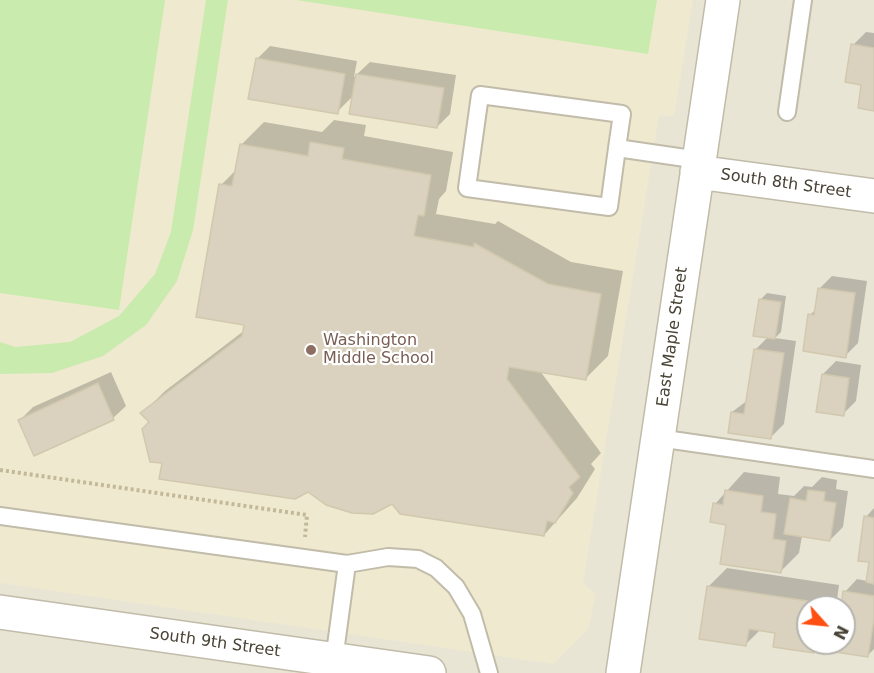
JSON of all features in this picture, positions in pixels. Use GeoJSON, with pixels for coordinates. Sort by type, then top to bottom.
{"type":"FeatureCollection","features":[{"type":"Feature","properties":{"kind":"street","name":"East Maple Street"},"geometry":{"type":"LineString","coordinates":[[623,673],[723,0]]}},
{"type":"Feature","properties":{"kind":"street","name":"South 8th Street"},"geometry":{"type":"LineString","coordinates":[[698,166],[874,196]]}},
{"type":"Feature","properties":{"kind":"street","name":"South 9th Street"},"geometry":{"type":"LineString","coordinates":[[0,612],[429,673]]}},
{"type":"Feature","properties":{"kind":"lane"},"geometry":{"type":"LineString","coordinates":[[787,112],[803,0]]}},
{"type":"Feature","properties":{"kind":"lane"},"geometry":{"type":"LineString","coordinates":[[480,95],[622,114],[617,148],[609,207],[467,188],[480,95]]}},
{"type":"Feature","properties":{"kind":"lane"},"geometry":{"type":"LineString","coordinates":[[617,148],[698,166]]}},
{"type":"Feature","properties":{"kind":"lane"},"geometry":{"type":"LineString","coordinates":[[658,438],[874,469]]}},
{"type":"Feature","properties":{"kind":"lane"},"geometry":{"type":"LineString","coordinates":[[0,516],[347,564],[388,557],[418,559],[436,568],[456,587],[472,614],[489,673]]}},
{"type":"Feature","properties":{"kind":"lane"},"geometry":{"type":"LineString","coordinates":[[334,660],[347,564]]}},
{"type":"Feature","properties":{"kind":"path"},"geometry":{"type":"LineString","coordinates":[[0,470],[307,515],[302,558]]}},
{"type":"Feature","properties":{"kind":"shaded area","name":"Washington Middle School"},"geometry":{"type":"Polygon","coordinates":[[[0,0],[874,0],[874,673],[0,673],[0,0]]]}},
{"type":"Feature","properties":{"kind":"shaded area","name":"Washington Middle School"},"geometry":{"type":"Polygon","coordinates":[[[0,0],[693,0],[674,116],[659,115],[583,583],[596,594],[588,629],[554,664],[0,583],[0,0]]]}},
{"type":"Feature","properties":{"kind":"green space"},"geometry":{"type":"Polygon","coordinates":[[[0,0],[165,0],[119,310],[0,293],[0,0]]]}},
{"type":"Feature","properties":{"kind":"green space"},"geometry":{"type":"Polygon","coordinates":[[[206,0],[228,0],[193,230],[177,281],[146,325],[103,356],[52,373],[0,374],[0,342],[15,347],[70,342],[119,316],[155,274],[171,232],[206,0]]]}},
{"type":"Feature","properties":{"kind":"green space"},"geometry":{"type":"Polygon","coordinates":[[[296,0],[657,0],[648,54],[296,0]]]}},
{"type":"Feature","properties":{"kind":"building"},"geometry":{"type":"Polygon","coordinates":[[[851,44],[874,48],[874,111],[858,108],[861,85],[845,82],[851,44]]]}},
{"type":"Feature","properties":{"kind":"building"},"geometry":{"type":"Polygon","coordinates":[[[256,58],[345,74],[338,114],[248,99],[256,58]]]}},
{"type":"Feature","properties":{"kind":"building"},"geometry":{"type":"Polygon","coordinates":[[[356,74],[444,88],[437,128],[349,114],[356,74]]]}},
{"type":"Feature","properties":{"kind":"building"},"geometry":{"type":"Polygon","coordinates":[[[310,142],[344,148],[342,159],[431,175],[424,216],[418,215],[414,236],[474,247],[474,243],[548,284],[601,294],[586,380],[509,367],[507,379],[580,477],[569,487],[573,493],[555,523],[547,521],[544,536],[400,514],[392,504],[373,514],[352,513],[326,505],[308,492],[295,499],[159,479],[162,463],[150,462],[142,429],[149,422],[140,413],[242,336],[244,325],[196,317],[219,184],[232,186],[240,144],[308,156],[310,142]]]}},
{"type":"Feature","properties":{"kind":"building"},"geometry":{"type":"Polygon","coordinates":[[[818,288],[855,293],[846,358],[803,351],[808,314],[814,315],[818,288]]]}},
{"type":"Feature","properties":{"kind":"building"},"geometry":{"type":"Polygon","coordinates":[[[759,299],[781,302],[775,339],[753,336],[759,299]]]}},
{"type":"Feature","properties":{"kind":"building"},"geometry":{"type":"Polygon","coordinates":[[[754,349],[784,353],[771,439],[728,433],[731,412],[744,414],[754,349]]]}},
{"type":"Feature","properties":{"kind":"building"},"geometry":{"type":"Polygon","coordinates":[[[822,374],[849,378],[844,416],[816,412],[822,374]]]}},
{"type":"Feature","properties":{"kind":"building"},"geometry":{"type":"Polygon","coordinates":[[[98,383],[114,420],[34,456],[18,420],[98,383]]]}},
{"type":"Feature","properties":{"kind":"building"},"geometry":{"type":"Polygon","coordinates":[[[725,490],[763,496],[761,512],[776,514],[773,539],[786,541],[781,573],[720,564],[726,525],[710,522],[713,503],[723,505],[725,490]]]}},
{"type":"Feature","properties":{"kind":"building"},"geometry":{"type":"Polygon","coordinates":[[[808,490],[825,492],[824,501],[836,503],[830,541],[784,534],[790,498],[806,501],[808,490]]]}},
{"type":"Feature","properties":{"kind":"building"},"geometry":{"type":"Polygon","coordinates":[[[864,516],[874,518],[874,584],[866,582],[869,562],[858,561],[864,516]]]}},
{"type":"Feature","properties":{"kind":"building"},"geometry":{"type":"Polygon","coordinates":[[[707,586],[796,599],[796,650],[773,647],[775,633],[749,629],[746,646],[699,639],[707,586]]]}},
{"type":"Feature","properties":{"kind":"building"},"geometry":{"type":"Polygon","coordinates":[[[843,591],[874,596],[874,619],[868,657],[855,655],[856,595],[842,595],[843,591]]]}},
{"type":"Feature","properties":{"kind":"place","name":"Washington Middle School"},"geometry":{"type":"Point","coordinates":[311,350]}}]}
